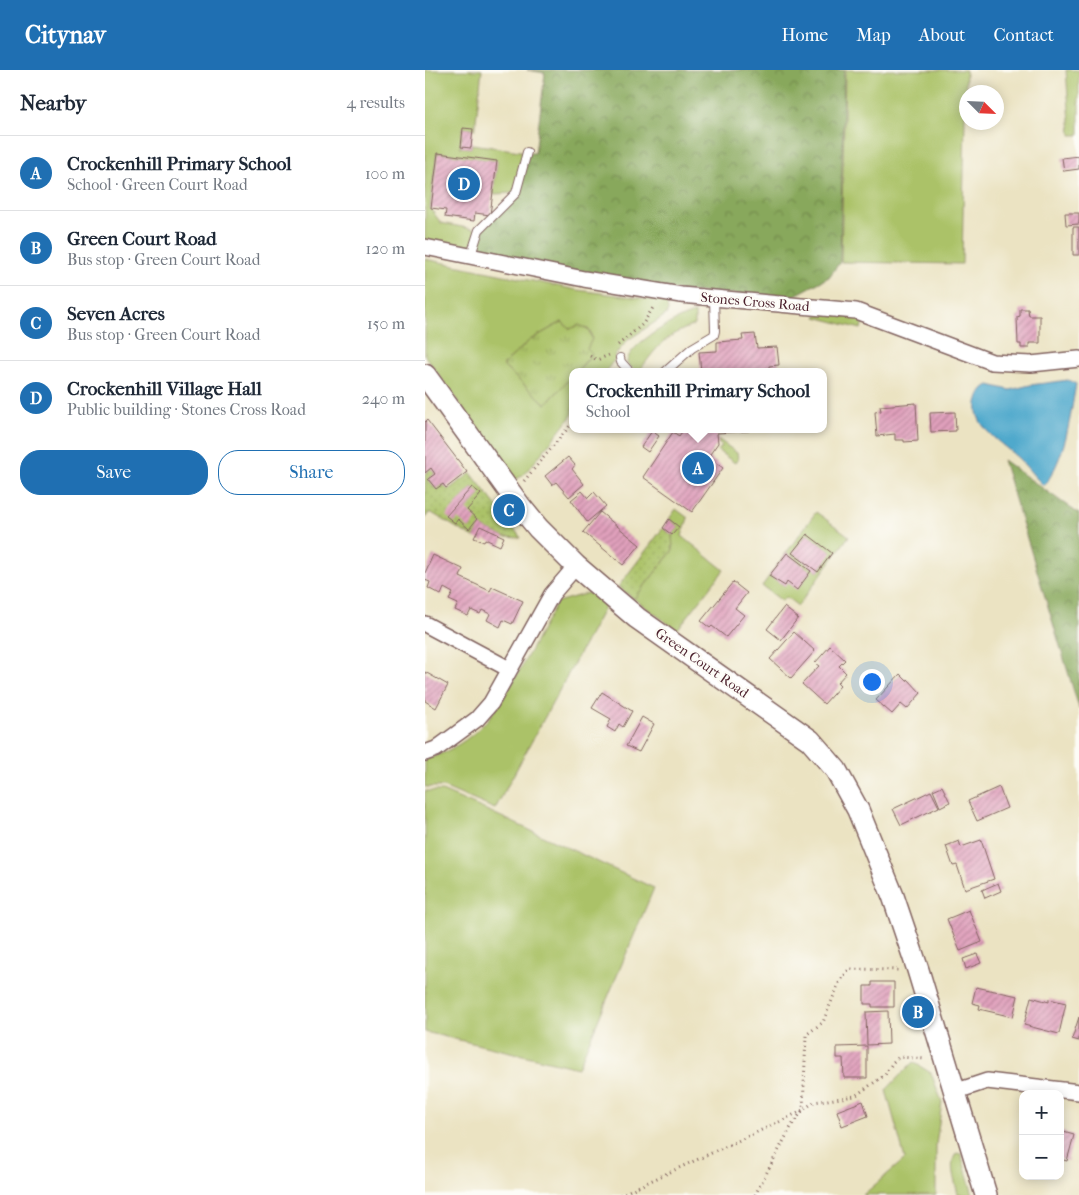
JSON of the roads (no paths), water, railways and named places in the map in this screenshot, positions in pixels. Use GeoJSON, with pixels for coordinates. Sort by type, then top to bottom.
{"type":"FeatureCollection","features":[{"type":"Feature","properties":{"kind":"main road","name":"Green Court Road"},"geometry":{"type":"LineString","coordinates":[[425,375],[538,528],[576,566],[637,618],[810,740],[836,770],[858,810],[877,854],[919,970],[944,1060],[986,1195]]}},
{"type":"Feature","properties":{"kind":"street","name":"Stones Cross Road"},"geometry":{"type":"LineString","coordinates":[[425,246],[584,279],[658,291],[714,299],[856,311],[992,362],[1031,364],[1079,359]]}},
{"type":"Feature","properties":{"kind":"street"},"geometry":{"type":"LineString","coordinates":[[425,753],[436,748],[477,719],[491,703],[552,594],[576,566]]}},
{"type":"Feature","properties":{"kind":"street"},"geometry":{"type":"LineString","coordinates":[[425,624],[509,669]]}},
{"type":"Feature","properties":{"kind":"street"},"geometry":{"type":"LineString","coordinates":[[954,1092],[987,1081],[1079,1092]]}},
{"type":"Feature","properties":{"kind":"lane"},"geometry":{"type":"LineString","coordinates":[[471,255],[479,230],[516,193],[527,152]]}},
{"type":"Feature","properties":{"kind":"lane"},"geometry":{"type":"LineString","coordinates":[[670,368],[692,348],[714,335],[714,299]]}},
{"type":"Feature","properties":{"kind":"lane"},"geometry":{"type":"LineString","coordinates":[[621,358],[621,362],[626,368]]}},
{"type":"Feature","properties":{"kind":"water"},"geometry":{"type":"Polygon","coordinates":[[[1068,380],[1076,384],[1069,424],[1057,463],[1044,486],[1020,460],[996,440],[982,425],[978,416],[979,396],[984,388],[989,385],[1010,390],[1030,385],[1068,380]]]}},
{"type":"Feature","properties":{"kind":"place","name":"Crockenhill Village Hall"},"geometry":{"type":"Point","coordinates":[464,184]}},
{"type":"Feature","properties":{"kind":"place","name":"Crockenhill Primary School"},"geometry":{"type":"Point","coordinates":[698,468]}},
{"type":"Feature","properties":{"kind":"place","name":"Seven Acres"},"geometry":{"type":"Point","coordinates":[509,510]}},
{"type":"Feature","properties":{"kind":"place","name":"Green Court Road"},"geometry":{"type":"Point","coordinates":[918,1012]}}]}
